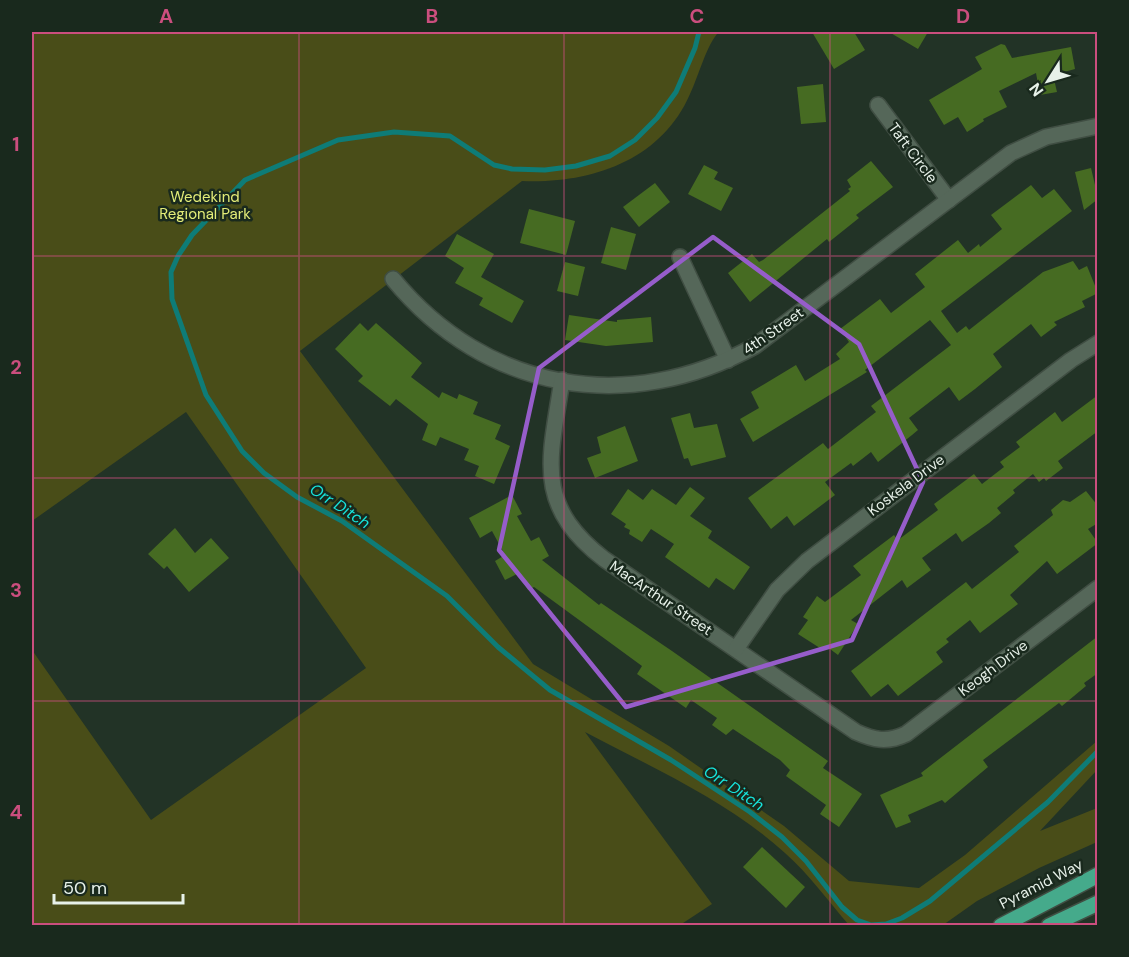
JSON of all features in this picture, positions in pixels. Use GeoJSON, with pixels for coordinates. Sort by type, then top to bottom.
{"type":"FeatureCollection","features":[{"type":"Feature","properties":{"kind":"main road","name":"Pyramid Way"},"geometry":{"type":"LineString","coordinates":[[1001,926],[1098,875]]}},
{"type":"Feature","properties":{"kind":"main road"},"geometry":{"type":"LineString","coordinates":[[1049,926],[1098,903]]}},
{"type":"Feature","properties":{"kind":"street","name":"Taft Circle"},"geometry":{"type":"LineString","coordinates":[[878,105],[949,200]]}},
{"type":"Feature","properties":{"kind":"street","name":"4th Street"},"geometry":{"type":"LineString","coordinates":[[393,279],[422,310],[461,342],[512,368],[562,380],[601,385],[642,385],[690,375],[728,360],[775,331],[1019,149],[1046,137],[1098,126]]}},
{"type":"Feature","properties":{"kind":"street"},"geometry":{"type":"LineString","coordinates":[[680,256],[728,360]]}},
{"type":"Feature","properties":{"kind":"street","name":"Koskela Drive"},"geometry":{"type":"LineString","coordinates":[[736,649],[777,590],[807,561],[1071,360],[1098,342]]}},
{"type":"Feature","properties":{"kind":"street","name":"MacArthur Street"},"geometry":{"type":"LineString","coordinates":[[562,380],[550,458],[550,479],[563,517],[587,546],[856,732],[872,739],[886,741]]}},
{"type":"Feature","properties":{"kind":"street","name":"Keogh Drive"},"geometry":{"type":"LineString","coordinates":[[886,741],[895,739],[917,726],[1098,588]]}},
{"type":"Feature","properties":{"kind":"highlighted area"},"geometry":{"type":"Polygon","coordinates":[[[713,237],[859,344],[923,482],[852,640],[626,707],[499,550],[539,368],[713,237]]]}},
{"type":"Feature","properties":{"kind":"green space","name":"Wedekind Regional Park"},"geometry":{"type":"Polygon","coordinates":[[[32,32],[719,32],[711,44],[690,94],[677,117],[661,136],[642,152],[621,164],[573,178],[522,181],[300,351],[533,664],[669,746],[784,826],[849,881],[919,888],[965,855],[1097,741],[1097,770],[1040,831],[1097,808],[1097,842],[1039,868],[977,901],[943,925],[849,925],[802,870],[763,834],[689,786],[585,732],[712,904],[680,925],[32,925],[32,650],[151,820],[366,668],[186,412],[32,521],[32,32]]]}},
{"type":"Feature","properties":{"kind":"building"},"geometry":{"type":"Polygon","coordinates":[[[812,32],[854,32],[865,50],[834,69],[812,32]]]}},
{"type":"Feature","properties":{"kind":"building"},"geometry":{"type":"Polygon","coordinates":[[[889,32],[928,32],[918,49],[889,32]]]}},
{"type":"Feature","properties":{"kind":"building"},"geometry":{"type":"Polygon","coordinates":[[[1001,44],[1005,45],[1012,58],[1071,47],[1075,69],[1053,75],[1057,92],[1040,95],[1036,73],[999,91],[1007,107],[983,119],[984,121],[967,132],[958,117],[944,125],[929,100],[982,69],[975,57],[1001,44]]]}},
{"type":"Feature","properties":{"kind":"building"},"geometry":{"type":"Polygon","coordinates":[[[823,84],[826,122],[801,124],[797,87],[823,84]]]}},
{"type":"Feature","properties":{"kind":"building"},"geometry":{"type":"Polygon","coordinates":[[[871,161],[893,187],[856,215],[859,218],[829,242],[827,239],[750,302],[728,273],[752,254],[759,262],[763,260],[850,191],[848,189],[851,187],[847,180],[871,161]]]}},
{"type":"Feature","properties":{"kind":"building"},"geometry":{"type":"Polygon","coordinates":[[[704,165],[718,172],[714,179],[733,188],[721,211],[688,194],[704,165]]]}},
{"type":"Feature","properties":{"kind":"building"},"geometry":{"type":"Polygon","coordinates":[[[1091,168],[1095,185],[1098,185],[1098,199],[1084,210],[1075,172],[1091,168]]]}},
{"type":"Feature","properties":{"kind":"building"},"geometry":{"type":"Polygon","coordinates":[[[655,183],[670,202],[639,227],[623,207],[655,183]]]}},
{"type":"Feature","properties":{"kind":"building"},"geometry":{"type":"Polygon","coordinates":[[[1031,185],[1042,198],[1054,189],[1072,211],[941,311],[957,333],[966,326],[969,330],[1043,272],[1073,261],[1079,270],[1087,266],[1098,293],[1082,301],[1085,307],[1054,322],[1057,325],[1041,337],[1031,324],[993,354],[1002,367],[975,389],[959,401],[949,387],[909,418],[918,430],[912,435],[878,462],[871,452],[853,466],[851,463],[825,482],[835,495],[794,526],[787,516],[771,529],[748,498],[823,443],[828,449],[876,412],[871,406],[951,345],[930,320],[865,370],[867,372],[753,442],[740,419],[759,408],[751,392],[796,365],[805,381],[840,359],[836,354],[849,342],[840,329],[880,299],[891,313],[925,287],[915,274],[958,240],[968,253],[979,244],[980,247],[1002,229],[991,215],[1031,185]]]}},
{"type":"Feature","properties":{"kind":"building"},"geometry":{"type":"Polygon","coordinates":[[[529,209],[575,221],[566,255],[520,243],[529,209]]]}},
{"type":"Feature","properties":{"kind":"building"},"geometry":{"type":"Polygon","coordinates":[[[611,227],[636,234],[626,270],[601,263],[611,227]]]}},
{"type":"Feature","properties":{"kind":"building"},"geometry":{"type":"Polygon","coordinates":[[[457,234],[494,254],[481,277],[524,301],[512,323],[479,305],[483,298],[455,283],[464,268],[445,256],[457,234]]]}},
{"type":"Feature","properties":{"kind":"building"},"geometry":{"type":"Polygon","coordinates":[[[565,262],[585,267],[578,296],[557,291],[565,262]]]}},
{"type":"Feature","properties":{"kind":"building"},"geometry":{"type":"Polygon","coordinates":[[[569,315],[617,322],[617,320],[651,317],[653,342],[606,346],[565,340],[569,315]]]}},
{"type":"Feature","properties":{"kind":"building"},"geometry":{"type":"Polygon","coordinates":[[[360,323],[368,331],[376,323],[422,363],[411,377],[439,398],[442,392],[457,399],[459,394],[478,402],[473,414],[501,425],[495,439],[510,446],[494,484],[475,476],[479,466],[464,460],[469,449],[440,437],[436,446],[422,440],[428,424],[396,399],[390,406],[358,381],[363,376],[335,349],[360,323]]]}},
{"type":"Feature","properties":{"kind":"building"},"geometry":{"type":"Polygon","coordinates":[[[1098,395],[1098,431],[1058,461],[1063,468],[1046,481],[1044,478],[1039,482],[1033,474],[1013,490],[1015,493],[997,508],[1001,513],[989,523],[962,542],[956,533],[922,558],[931,570],[907,588],[902,580],[851,620],[858,624],[838,655],[826,646],[823,650],[798,634],[808,620],[803,617],[817,596],[825,602],[861,575],[853,566],[894,535],[898,540],[938,510],[934,504],[974,474],[982,484],[1004,467],[1000,462],[1020,447],[1016,442],[1055,412],[1062,422],[1098,395]]]}},
{"type":"Feature","properties":{"kind":"building"},"geometry":{"type":"Polygon","coordinates":[[[690,413],[694,428],[717,424],[726,457],[691,466],[688,458],[684,459],[671,418],[690,413]]]}},
{"type":"Feature","properties":{"kind":"building"},"geometry":{"type":"Polygon","coordinates":[[[625,426],[638,461],[595,478],[587,458],[601,453],[597,437],[625,426]]]}},
{"type":"Feature","properties":{"kind":"building"},"geometry":{"type":"Polygon","coordinates":[[[690,487],[705,498],[690,516],[712,531],[708,538],[750,567],[734,590],[716,578],[709,588],[665,557],[674,544],[651,529],[642,542],[629,534],[630,530],[624,527],[626,524],[611,514],[628,489],[643,500],[652,489],[676,505],[690,487]]]}},
{"type":"Feature","properties":{"kind":"building"},"geometry":{"type":"Polygon","coordinates":[[[1086,491],[1098,506],[1098,523],[1088,529],[1098,543],[1057,574],[1047,561],[1010,595],[1018,604],[980,633],[970,620],[946,639],[949,642],[936,652],[943,662],[898,696],[888,684],[871,697],[851,671],[966,582],[972,589],[1019,552],[1014,546],[1053,515],[1051,510],[1063,500],[1070,502],[1086,491]]]}},
{"type":"Feature","properties":{"kind":"building"},"geometry":{"type":"Polygon","coordinates":[[[512,495],[522,514],[517,516],[531,541],[539,537],[549,556],[542,560],[599,605],[601,603],[672,651],[828,761],[823,768],[862,794],[839,827],[820,814],[826,805],[786,776],[790,770],[780,760],[733,729],[726,735],[712,725],[717,718],[691,700],[686,708],[637,674],[642,666],[534,587],[528,590],[519,573],[505,580],[495,561],[505,555],[492,531],[480,538],[469,518],[512,495]]]}},
{"type":"Feature","properties":{"kind":"building"},"geometry":{"type":"Polygon","coordinates":[[[175,528],[195,553],[211,538],[229,558],[189,592],[167,566],[164,569],[148,554],[175,528]]]}},
{"type":"Feature","properties":{"kind":"building"},"geometry":{"type":"Polygon","coordinates":[[[1098,636],[1098,673],[1084,683],[1086,686],[1062,706],[1059,703],[983,760],[988,767],[945,803],[942,800],[908,815],[911,822],[896,828],[880,795],[923,776],[921,773],[1098,636]]]}},
{"type":"Feature","properties":{"kind":"building"},"geometry":{"type":"Polygon","coordinates":[[[762,847],[805,887],[786,908],[743,867],[762,847]]]}},
{"type":"Feature","properties":{"kind":"waterway","name":"Orr Ditch"},"geometry":{"type":"LineString","coordinates":[[699,32],[695,48],[676,92],[657,118],[635,140],[610,156],[576,166],[545,170],[512,169],[494,165],[450,136],[394,132],[338,140],[245,180],[192,235],[178,256],[171,272],[172,299],[206,395],[242,451],[264,473],[297,497],[342,521],[447,596],[498,647],[550,690],[671,760],[750,812],[782,837],[806,861],[842,907],[857,920],[871,925],[886,924],[902,918],[930,901],[1048,802],[1098,751]]}}]}
